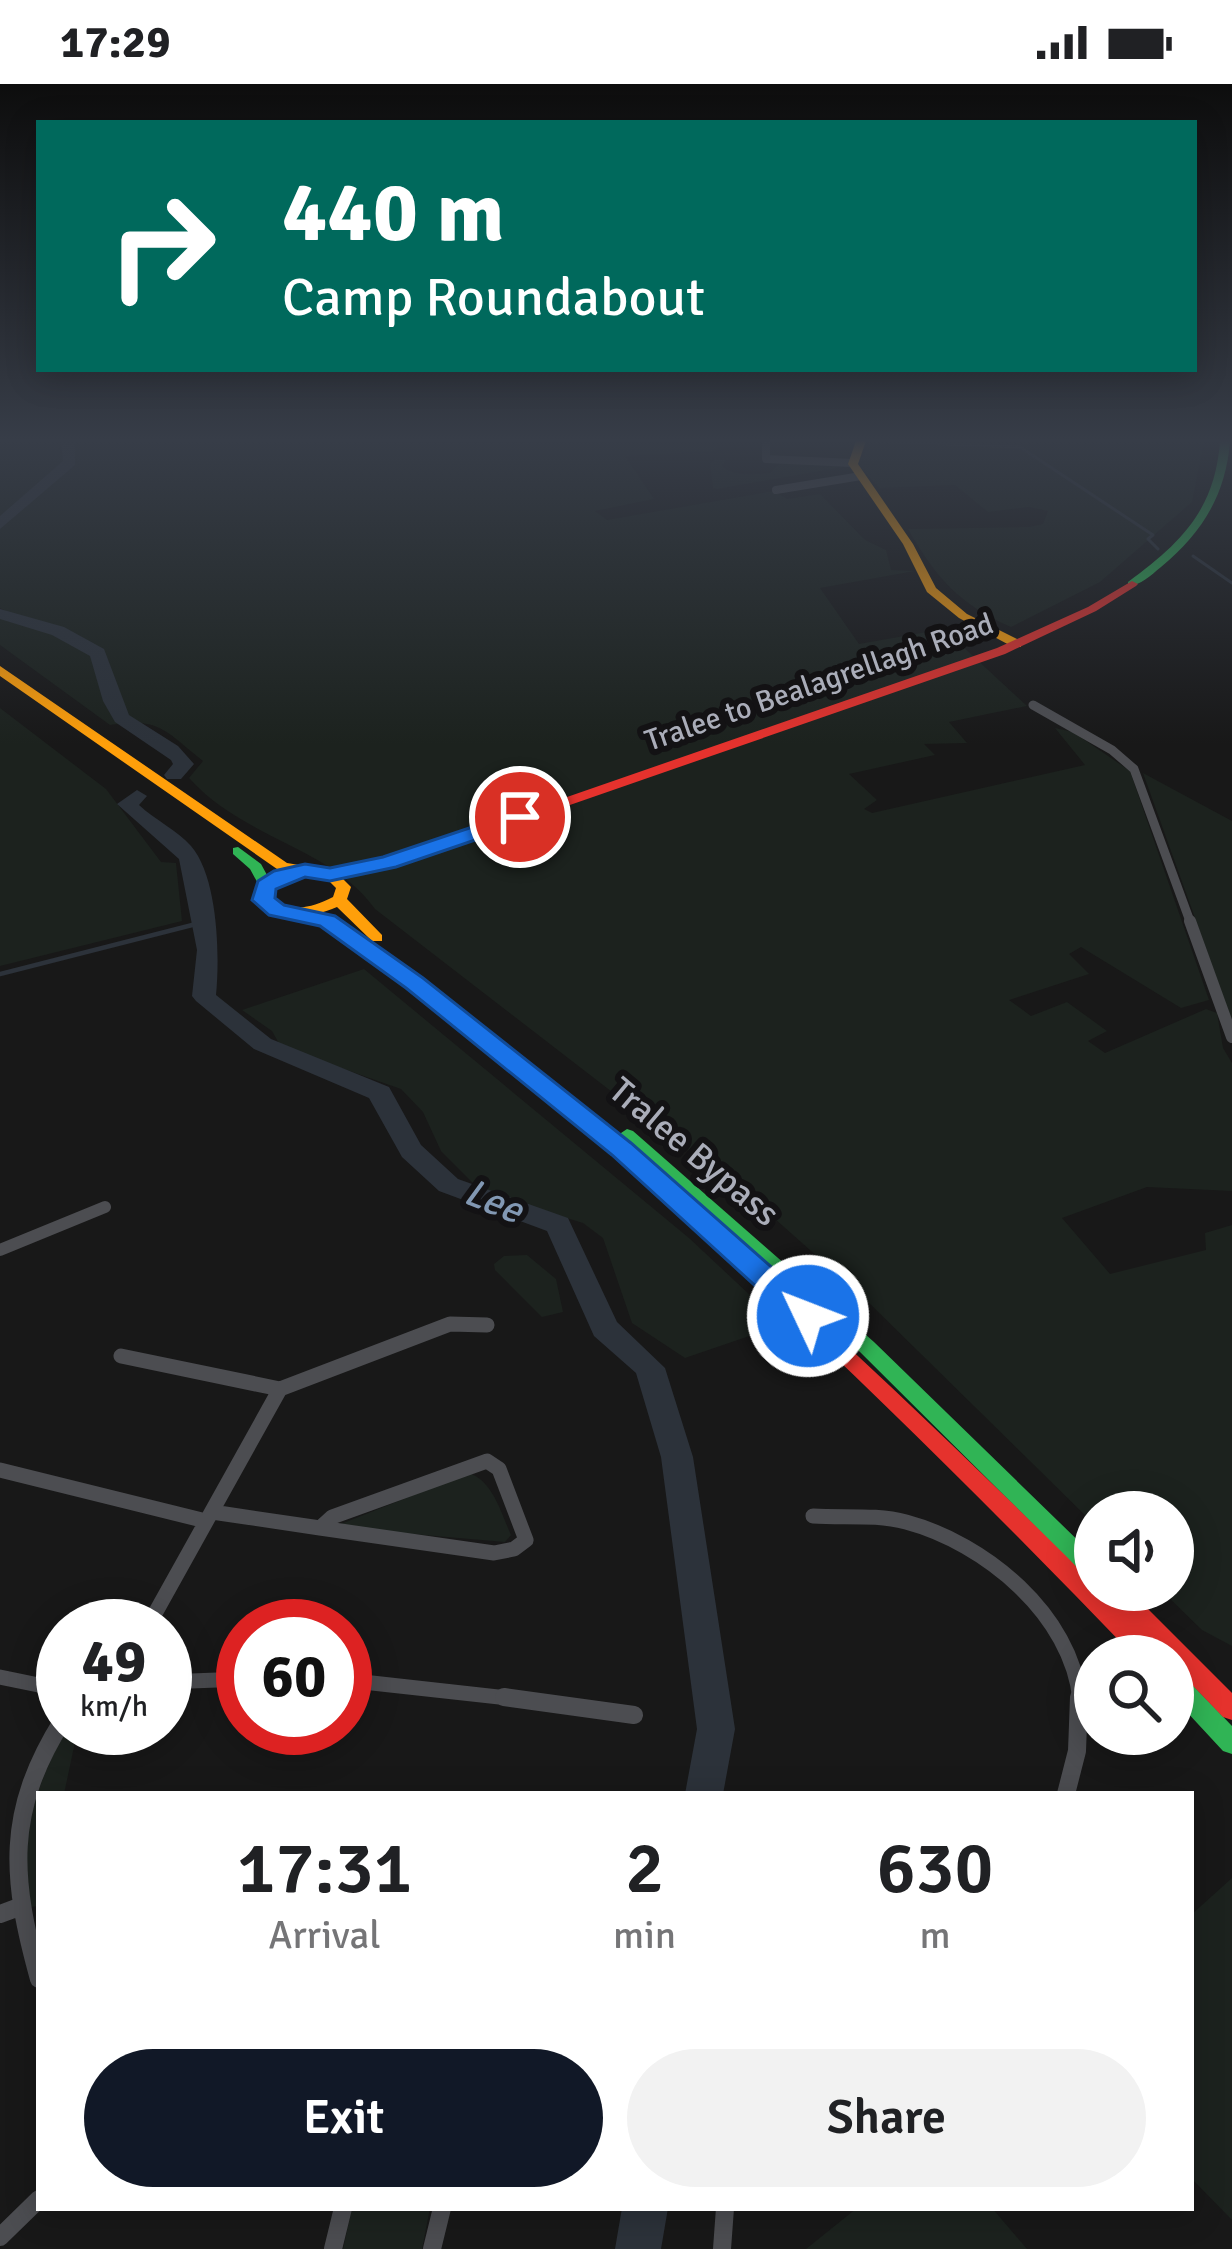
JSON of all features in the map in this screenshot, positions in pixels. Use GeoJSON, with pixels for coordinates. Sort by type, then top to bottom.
{"type":"FeatureCollection","features":[{"type":"Feature","properties":{"kind":"main road"},"geometry":{"type":"LineString","coordinates":[[907,542],[931,590],[963,616],[1017,644]]}},
{"type":"Feature","properties":{"kind":"main road","name":"Tralee to Bealagrellagh Road"},"geometry":{"type":"LineString","coordinates":[[299,914],[322,910],[338,887],[415,854],[1017,644],[1116,595],[1186,542]]}},
{"type":"Feature","properties":{"kind":"main road"},"geometry":{"type":"LineString","coordinates":[[0,670],[242,854],[266,886],[305,871]]}},
{"type":"Feature","properties":{"kind":"main road"},"geometry":{"type":"LineString","coordinates":[[0,681],[282,866],[338,887]]}},
{"type":"Feature","properties":{"kind":"main road","name":"Tralee Bypass"},"geometry":{"type":"LineString","coordinates":[[266,886],[262,893],[269,906],[338,927],[415,983],[738,1250],[895,1398],[1128,1635]]}},
{"type":"Feature","properties":{"kind":"main road","name":"Tralee Bypass"},"geometry":{"type":"LineString","coordinates":[[338,887],[354,920],[529,1055],[755,1244],[1074,1549]]}},
{"type":"Feature","properties":{"kind":"main road"},"geometry":{"type":"LineString","coordinates":[[1135,1611],[1232,1709]]}},
{"type":"Feature","properties":{"kind":"main road"},"geometry":{"type":"LineString","coordinates":[[1194,1703],[1232,1742]]}},
{"type":"Feature","properties":{"kind":"street"},"geometry":{"type":"LineString","coordinates":[[1033,705],[1112,750],[1134,769],[1232,1037]]}},
{"type":"Feature","properties":{"kind":"street"},"geometry":{"type":"LineString","coordinates":[[0,1250],[105,1207]]}},
{"type":"Feature","properties":{"kind":"street"},"geometry":{"type":"LineString","coordinates":[[121,1356],[280,1389],[450,1324],[487,1325]]}},
{"type":"Feature","properties":{"kind":"street"},"geometry":{"type":"LineString","coordinates":[[163,1599],[280,1389]]}},
{"type":"Feature","properties":{"kind":"street"},"geometry":{"type":"LineString","coordinates":[[0,1470],[209,1516],[494,1553],[526,1540],[499,1469],[487,1461],[332,1517],[317,1529]]}},
{"type":"Feature","properties":{"kind":"street"},"geometry":{"type":"LineString","coordinates":[[813,1516],[904,1521],[957,1541],[1008,1576],[1050,1626],[1076,1672],[1081,1722],[1067,1791]]}},
{"type":"Feature","properties":{"kind":"street"},"geometry":{"type":"LineString","coordinates":[[0,1677],[36,1684]]}},
{"type":"Feature","properties":{"kind":"street"},"geometry":{"type":"LineString","coordinates":[[372,1683],[634,1715]]}},
{"type":"Feature","properties":{"kind":"street"},"geometry":{"type":"LineString","coordinates":[[33,1938],[19,1907],[14,1862],[16,1823],[30,1772],[41,1755]]}},
{"type":"Feature","properties":{"kind":"street"},"geometry":{"type":"LineString","coordinates":[[0,1914],[19,1907]]}},
{"type":"Feature","properties":{"kind":"street"},"geometry":{"type":"LineString","coordinates":[[0,2237],[36,2202]]}},
{"type":"Feature","properties":{"kind":"street"},"geometry":{"type":"LineString","coordinates":[[333,2249],[342,2211]]}},
{"type":"Feature","properties":{"kind":"street"},"geometry":{"type":"LineString","coordinates":[[432,2249],[441,2211]]}},
{"type":"Feature","properties":{"kind":"street"},"geometry":{"type":"LineString","coordinates":[[722,2249],[725,2211]]}},
{"type":"Feature","properties":{"kind":"shaded area"},"geometry":{"type":"Polygon","coordinates":[[[0,542],[869,542],[886,550],[891,570],[915,571],[820,588],[859,644],[944,629],[1027,706],[949,722],[967,743],[924,744],[935,755],[849,774],[877,800],[864,809],[872,813],[1085,765],[1055,728],[1073,732],[1130,771],[1209,1000],[1181,1008],[1081,947],[1069,954],[1089,974],[1009,1000],[1031,1016],[1067,1002],[1107,1031],[1088,1041],[1105,1053],[1206,1009],[1217,1013],[1223,1048],[1232,1063],[1232,1191],[1147,1187],[1062,1218],[1110,1274],[1206,1250],[1205,1233],[1232,1225],[1232,1646],[1202,1630],[1183,1611],[1194,1611],[1194,1491],[1074,1491],[1074,1504],[864,1298],[765,1210],[375,909],[335,871],[211,799],[189,778],[203,761],[170,734],[140,723],[110,725],[0,645],[0,614],[8,612],[0,608],[0,542]]]}},
{"type":"Feature","properties":{"kind":"shaded area"},"geometry":{"type":"Polygon","coordinates":[[[916,542],[1146,542],[1100,582],[1011,627],[950,588],[916,542]]]}},
{"type":"Feature","properties":{"kind":"shaded area"},"geometry":{"type":"Polygon","coordinates":[[[0,708],[106,789],[161,862],[176,863],[182,921],[0,966],[0,708]]]}},
{"type":"Feature","properties":{"kind":"shaded area"},"geometry":{"type":"Polygon","coordinates":[[[1143,773],[1232,821],[1232,1021],[1143,773]]]}},
{"type":"Feature","properties":{"kind":"shaded area"},"geometry":{"type":"Polygon","coordinates":[[[364,969],[689,1238],[782,1325],[685,1358],[632,1323],[603,1238],[583,1223],[482,1192],[441,1151],[423,1112],[401,1089],[281,1047],[272,1031],[242,1010],[364,969]]]}},
{"type":"Feature","properties":{"kind":"shaded area"},"geometry":{"type":"Polygon","coordinates":[[[527,1255],[556,1279],[563,1312],[542,1317],[495,1270],[494,1264],[504,1256],[527,1255]]]}},
{"type":"Feature","properties":{"kind":"shaded area"},"geometry":{"type":"Polygon","coordinates":[[[469,1473],[495,1499],[511,1535],[505,1542],[341,1524],[469,1473]]]}},
{"type":"Feature","properties":{"kind":"shaded area"},"geometry":{"type":"Polygon","coordinates":[[[54,1755],[72,1755],[65,1791],[39,1791],[54,1755]]]}},
{"type":"Feature","properties":{"kind":"shaded area"},"geometry":{"type":"Polygon","coordinates":[[[36,1802],[36,1906],[31,1907],[27,1857],[36,1802]]]}},
{"type":"Feature","properties":{"kind":"shaded area"},"geometry":{"type":"Polygon","coordinates":[[[1232,1878],[1232,2220],[1194,2181],[1194,1912],[1232,1878]]]}},
{"type":"Feature","properties":{"kind":"shaded area"},"geometry":{"type":"Polygon","coordinates":[[[351,2211],[429,2211],[422,2249],[343,2249],[351,2211]]]}},
{"type":"Feature","properties":{"kind":"shaded area"},"geometry":{"type":"Polygon","coordinates":[[[853,2211],[995,2211],[1027,2249],[806,2249],[853,2211]]]}},
{"type":"Feature","properties":{"kind":"waterway"},"geometry":{"type":"LineString","coordinates":[[1151,542],[1158,549]]}},
{"type":"Feature","properties":{"kind":"waterway"},"geometry":{"type":"LineString","coordinates":[[1193,556],[1232,583]]}},
{"type":"Feature","properties":{"kind":"waterway","name":"Lee"},"geometry":{"type":"LineString","coordinates":[[0,614],[58,631],[98,653],[108,691],[128,725],[164,745],[184,764],[174,775]]}},
{"type":"Feature","properties":{"kind":"waterway","name":"Lee"},"geometry":{"type":"LineString","coordinates":[[137,796],[127,804],[190,859],[209,950],[204,996],[263,1044],[380,1093],[412,1151],[449,1185],[558,1225],[605,1328],[650,1368],[677,1457],[716,1729],[705,1791]]}},
{"type":"Feature","properties":{"kind":"waterway"},"geometry":{"type":"LineString","coordinates":[[0,974],[204,922],[195,924]]}},
{"type":"Feature","properties":{"kind":"waterway","name":"Lee"},"geometry":{"type":"LineString","coordinates":[[638,2249],[644,2211]]}},
{"type":"Feature","properties":{"kind":"traffic: fast"},"geometry":{"type":"LineString","coordinates":[[1132,584],[1183,542]]}},
{"type":"Feature","properties":{"kind":"traffic: fast"},"geometry":{"type":"LineString","coordinates":[[238,851],[256,867],[266,886]]}},
{"type":"Feature","properties":{"kind":"traffic: fast"},"geometry":{"type":"LineString","coordinates":[[627,1135],[867,1347],[1074,1550]]}},
{"type":"Feature","properties":{"kind":"traffic: fast"},"geometry":{"type":"LineString","coordinates":[[1194,1703],[1232,1743]]}},
{"type":"Feature","properties":{"kind":"traffic: slow"},"geometry":{"type":"LineString","coordinates":[[907,542],[931,590],[963,616],[1017,644]]}},
{"type":"Feature","properties":{"kind":"traffic: slow"},"geometry":{"type":"LineString","coordinates":[[0,670],[282,866],[305,871]]}},
{"type":"Feature","properties":{"kind":"traffic: slow"},"geometry":{"type":"LineString","coordinates":[[305,871],[330,874],[344,887],[339,900],[301,913],[263,900],[262,893],[272,880],[305,871]]}},
{"type":"Feature","properties":{"kind":"traffic: slow"},"geometry":{"type":"LineString","coordinates":[[339,900],[377,938]]}},
{"type":"Feature","properties":{"kind":"traffic: jam"},"geometry":{"type":"LineString","coordinates":[[330,874],[415,854],[1001,651],[1092,609],[1132,584]]}},
{"type":"Feature","properties":{"kind":"traffic: jam"},"geometry":{"type":"LineString","coordinates":[[300,914],[347,933],[391,962],[590,1125],[876,1384],[1128,1635]]}},
{"type":"Feature","properties":{"kind":"traffic: jam"},"geometry":{"type":"LineString","coordinates":[[1135,1611],[1232,1709]]}},
{"type":"Feature","properties":{"kind":"route"},"geometry":{"type":"LineString","coordinates":[[520,817],[388,862],[330,874],[293,872],[272,880],[262,893],[263,900],[277,910],[327,920],[415,983],[621,1149],[808,1316]]}}]}
